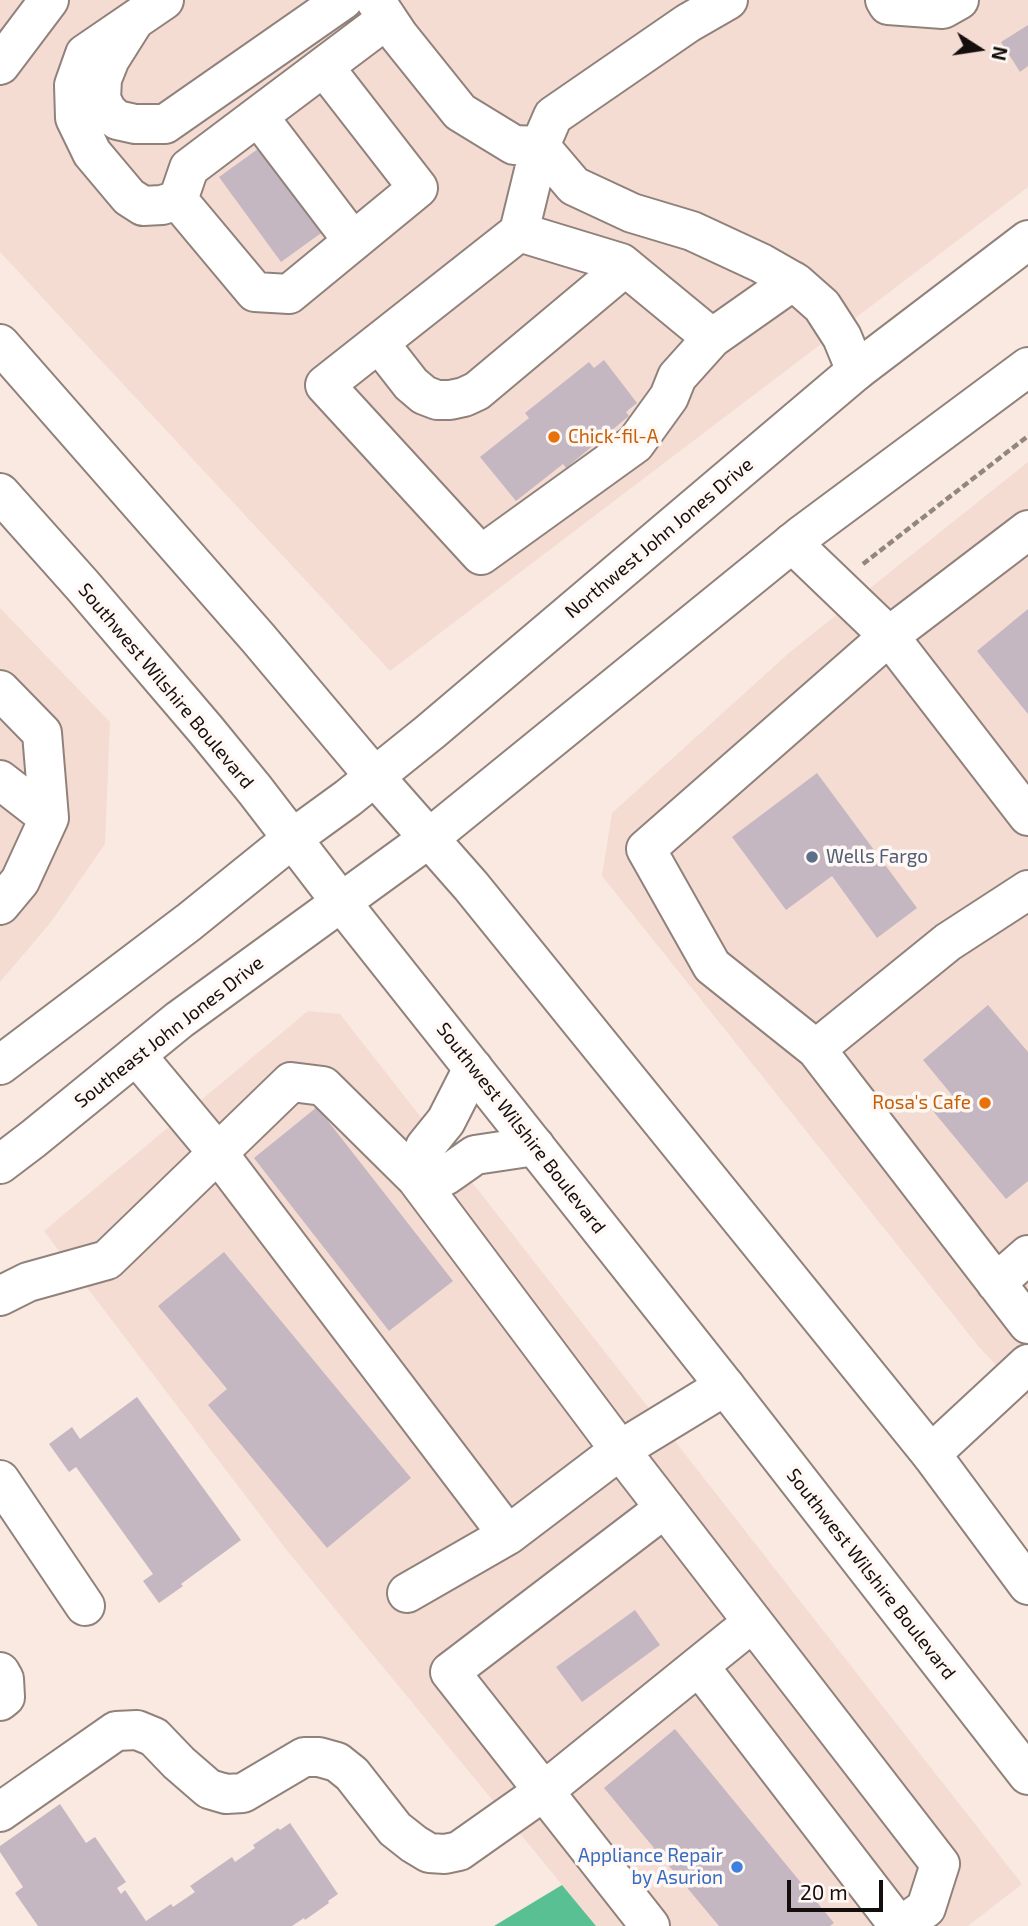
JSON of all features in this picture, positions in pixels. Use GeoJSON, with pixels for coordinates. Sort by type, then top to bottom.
{"type":"FeatureCollection","features":[{"type":"Feature","properties":{"kind":"main road"},"geometry":{"type":"LineString","coordinates":[[0,65],[49,0]]}},
{"type":"Feature","properties":{"kind":"main road"},"geometry":{"type":"LineString","coordinates":[[149,11],[110,59],[102,79],[101,99],[107,111],[117,120],[135,124],[165,124],[343,0]]}},
{"type":"Feature","properties":{"kind":"main road"},"geometry":{"type":"LineString","coordinates":[[728,0],[688,23],[553,116],[540,146],[520,232],[325,385],[481,555],[635,444],[669,397],[677,377],[712,338],[793,281]]}},
{"type":"Feature","properties":{"kind":"main road"},"geometry":{"type":"LineString","coordinates":[[885,0],[888,5],[943,9],[959,0]]}},
{"type":"Feature","properties":{"kind":"main road"},"geometry":{"type":"LineString","coordinates":[[178,200],[189,168],[324,67],[381,9],[399,36],[460,112],[514,145],[540,146],[574,186],[632,213],[692,231],[793,281],[822,306],[842,337],[856,371]]}},
{"type":"Feature","properties":{"kind":"main road"},"geometry":{"type":"LineString","coordinates":[[149,11],[85,54],[75,85],[75,118],[92,153],[129,197],[143,206],[162,205],[178,200]]}},
{"type":"Feature","properties":{"kind":"main road"},"geometry":{"type":"LineString","coordinates":[[178,200],[256,292],[289,294],[418,188],[324,67]]}},
{"type":"Feature","properties":{"kind":"main road"},"geometry":{"type":"LineString","coordinates":[[258,116],[353,242]]}},
{"type":"Feature","properties":{"kind":"main road"},"geometry":{"type":"LineString","coordinates":[[520,232],[621,263],[712,338]]}},
{"type":"Feature","properties":{"kind":"main road","name":"Northwest John Jones Drive"},"geometry":{"type":"LineString","coordinates":[[293,838],[375,777],[856,371],[1028,240]]}},
{"type":"Feature","properties":{"kind":"main road"},"geometry":{"type":"LineString","coordinates":[[379,343],[411,384],[424,395],[437,400],[464,397],[477,390],[625,267]]}},
{"type":"Feature","properties":{"kind":"main road"},"geometry":{"type":"LineString","coordinates":[[0,344],[258,638],[480,897],[931,1454],[1028,1585]]}},
{"type":"Feature","properties":{"kind":"main road"},"geometry":{"type":"LineString","coordinates":[[341,902],[428,839],[792,543],[1028,367]]}},
{"type":"Feature","properties":{"kind":"main road","name":"Southwest Wilshire Boulevard"},"geometry":{"type":"LineString","coordinates":[[0,493],[197,720],[293,838],[726,1386],[1028,1774]]}},
{"type":"Feature","properties":{"kind":"main road"},"geometry":{"type":"LineString","coordinates":[[1028,530],[889,636],[646,849],[712,967],[817,1049],[1028,1324]]}},
{"type":"Feature","properties":{"kind":"main road"},"geometry":{"type":"LineString","coordinates":[[792,543],[889,636],[1028,816]]}},
{"type":"Feature","properties":{"kind":"main road"},"geometry":{"type":"LineString","coordinates":[[0,690],[43,733],[49,818],[20,881],[0,905]]}},
{"type":"Feature","properties":{"kind":"main road"},"geometry":{"type":"LineString","coordinates":[[0,780],[49,818]]}},
{"type":"Feature","properties":{"kind":"main road"},"geometry":{"type":"LineString","coordinates":[[0,1065],[190,922],[293,838]]}},
{"type":"Feature","properties":{"kind":"main road"},"geometry":{"type":"LineString","coordinates":[[817,1049],[948,942],[1027,893]]}},
{"type":"Feature","properties":{"kind":"main road","name":"Southeast John Jones Drive"},"geometry":{"type":"LineString","coordinates":[[0,1164],[178,1020],[341,902]]}},
{"type":"Feature","properties":{"kind":"main road"},"geometry":{"type":"LineString","coordinates":[[136,1055],[217,1152],[508,1535]]}},
{"type":"Feature","properties":{"kind":"main road"},"geometry":{"type":"LineString","coordinates":[[416,1178],[425,1147],[446,1121],[473,1068]]}},
{"type":"Feature","properties":{"kind":"main road"},"geometry":{"type":"LineString","coordinates":[[0,1296],[28,1282],[107,1261],[291,1082],[323,1086],[416,1178],[620,1450],[940,1864],[926,1908],[900,1926],[699,1666]]}},
{"type":"Feature","properties":{"kind":"main road"},"geometry":{"type":"LineString","coordinates":[[416,1178],[445,1176],[475,1155],[535,1146]]}},
{"type":"Feature","properties":{"kind":"main road"},"geometry":{"type":"LineString","coordinates":[[996,1283],[1028,1255]]}},
{"type":"Feature","properties":{"kind":"main road"},"geometry":{"type":"LineString","coordinates":[[931,1454],[1028,1364]]}},
{"type":"Feature","properties":{"kind":"main road"},"geometry":{"type":"LineString","coordinates":[[407,1593],[508,1535],[620,1450],[726,1386]]}},
{"type":"Feature","properties":{"kind":"main road"},"geometry":{"type":"LineString","coordinates":[[0,1480],[85,1606]]}},
{"type":"Feature","properties":{"kind":"main road"},"geometry":{"type":"LineString","coordinates":[[650,1926],[450,1672],[665,1508]]}},
{"type":"Feature","properties":{"kind":"main road"},"geometry":{"type":"LineString","coordinates":[[0,1811],[117,1731],[136,1730],[154,1737],[178,1763],[209,1789],[226,1794],[243,1793],[304,1757],[319,1757],[337,1762],[352,1774],[395,1829],[429,1853],[459,1851],[544,1791],[753,1622]]}},
{"type":"Feature","properties":{"kind":"main road"},"geometry":{"type":"LineString","coordinates":[[0,1672],[4,1679],[5,1697],[0,1701]]}},
{"type":"Feature","properties":{"kind":"path"},"geometry":{"type":"LineString","coordinates":[[836,585],[1028,436]]}},
{"type":"Feature","properties":{"kind":"shaded area"},"geometry":{"type":"Polygon","coordinates":[[[0,0],[1028,0],[1028,187],[390,671],[0,252],[0,0]]]}},
{"type":"Feature","properties":{"kind":"shaded area"},"geometry":{"type":"Polygon","coordinates":[[[1028,462],[1028,1399],[979,1347],[602,876],[612,813],[790,652],[1028,462]]]}},
{"type":"Feature","properties":{"kind":"shaded area"},"geometry":{"type":"Polygon","coordinates":[[[0,608],[110,722],[105,844],[51,922],[0,982],[0,608]]]}},
{"type":"Feature","properties":{"kind":"shaded area"},"geometry":{"type":"Polygon","coordinates":[[[308,1011],[340,1014],[1022,1884],[968,1926],[596,1926],[289,1553],[44,1231],[308,1011]]]}},
{"type":"Feature","properties":{"kind":"green space"},"geometry":{"type":"Polygon","coordinates":[[[562,1885],[596,1926],[494,1926],[562,1885]]]}},
{"type":"Feature","properties":{"kind":"building"},"geometry":{"type":"Polygon","coordinates":[[[1028,25],[1028,66],[1020,72],[1001,42],[1028,25]]]}},
{"type":"Feature","properties":{"kind":"building"},"geometry":{"type":"Polygon","coordinates":[[[262,146],[324,231],[281,262],[219,177],[262,146]]]}},
{"type":"Feature","properties":{"kind":"building","name":"Chick-fil-A"},"geometry":{"type":"Polygon","coordinates":[[[604,360],[637,403],[626,412],[629,416],[566,468],[563,464],[516,501],[480,457],[529,418],[525,413],[589,362],[594,368],[604,360]]]}},
{"type":"Feature","properties":{"kind":"building"},"geometry":{"type":"Polygon","coordinates":[[[1028,609],[1028,714],[977,651],[1028,609]]]}},
{"type":"Feature","properties":{"kind":"building","name":"Wells Fargo"},"geometry":{"type":"Polygon","coordinates":[[[817,773],[917,908],[877,938],[832,876],[786,910],[732,837],[817,773]]]}},
{"type":"Feature","properties":{"kind":"building","name":"Rosa's Cafe"},"geometry":{"type":"Polygon","coordinates":[[[988,1005],[1028,1052],[1028,1181],[1006,1199],[933,1111],[952,1095],[923,1060],[988,1005]]]}},
{"type":"Feature","properties":{"kind":"building"},"geometry":{"type":"Polygon","coordinates":[[[317,1107],[453,1281],[389,1331],[254,1158],[317,1107]]]}},
{"type":"Feature","properties":{"kind":"building"},"geometry":{"type":"Polygon","coordinates":[[[224,1252],[411,1478],[327,1548],[208,1405],[227,1389],[158,1306],[224,1252]]]}},
{"type":"Feature","properties":{"kind":"building"},"geometry":{"type":"Polygon","coordinates":[[[137,1397],[241,1540],[159,1603],[143,1581],[153,1574],[76,1467],[69,1472],[49,1444],[72,1427],[80,1439],[137,1397]]]}},
{"type":"Feature","properties":{"kind":"building"},"geometry":{"type":"Polygon","coordinates":[[[635,1610],[660,1645],[582,1702],[556,1667],[635,1610]]]}},
{"type":"Feature","properties":{"kind":"building"},"geometry":{"type":"Polygon","coordinates":[[[675,1729],[834,1923],[830,1926],[719,1926],[604,1788],[675,1729]]]}},
{"type":"Feature","properties":{"kind":"building"},"geometry":{"type":"Polygon","coordinates":[[[60,1804],[86,1843],[95,1837],[126,1882],[117,1888],[121,1894],[125,1890],[146,1921],[195,1892],[190,1886],[232,1857],[235,1862],[255,1848],[253,1845],[290,1823],[338,1894],[305,1920],[304,1918],[292,1926],[38,1926],[15,1893],[23,1887],[0,1852],[0,1846],[60,1804]]]}},
{"type":"Feature","properties":{"kind":"place","name":"Chick-fil-A"},"geometry":{"type":"Point","coordinates":[554,437]}},
{"type":"Feature","properties":{"kind":"place","name":"Wells Fargo"},"geometry":{"type":"Point","coordinates":[812,857]}},
{"type":"Feature","properties":{"kind":"place","name":"Rosa's Cafe"},"geometry":{"type":"Point","coordinates":[985,1103]}},
{"type":"Feature","properties":{"kind":"place","name":"Appliance Repair by Asurion"},"geometry":{"type":"Point","coordinates":[737,1867]}}]}
